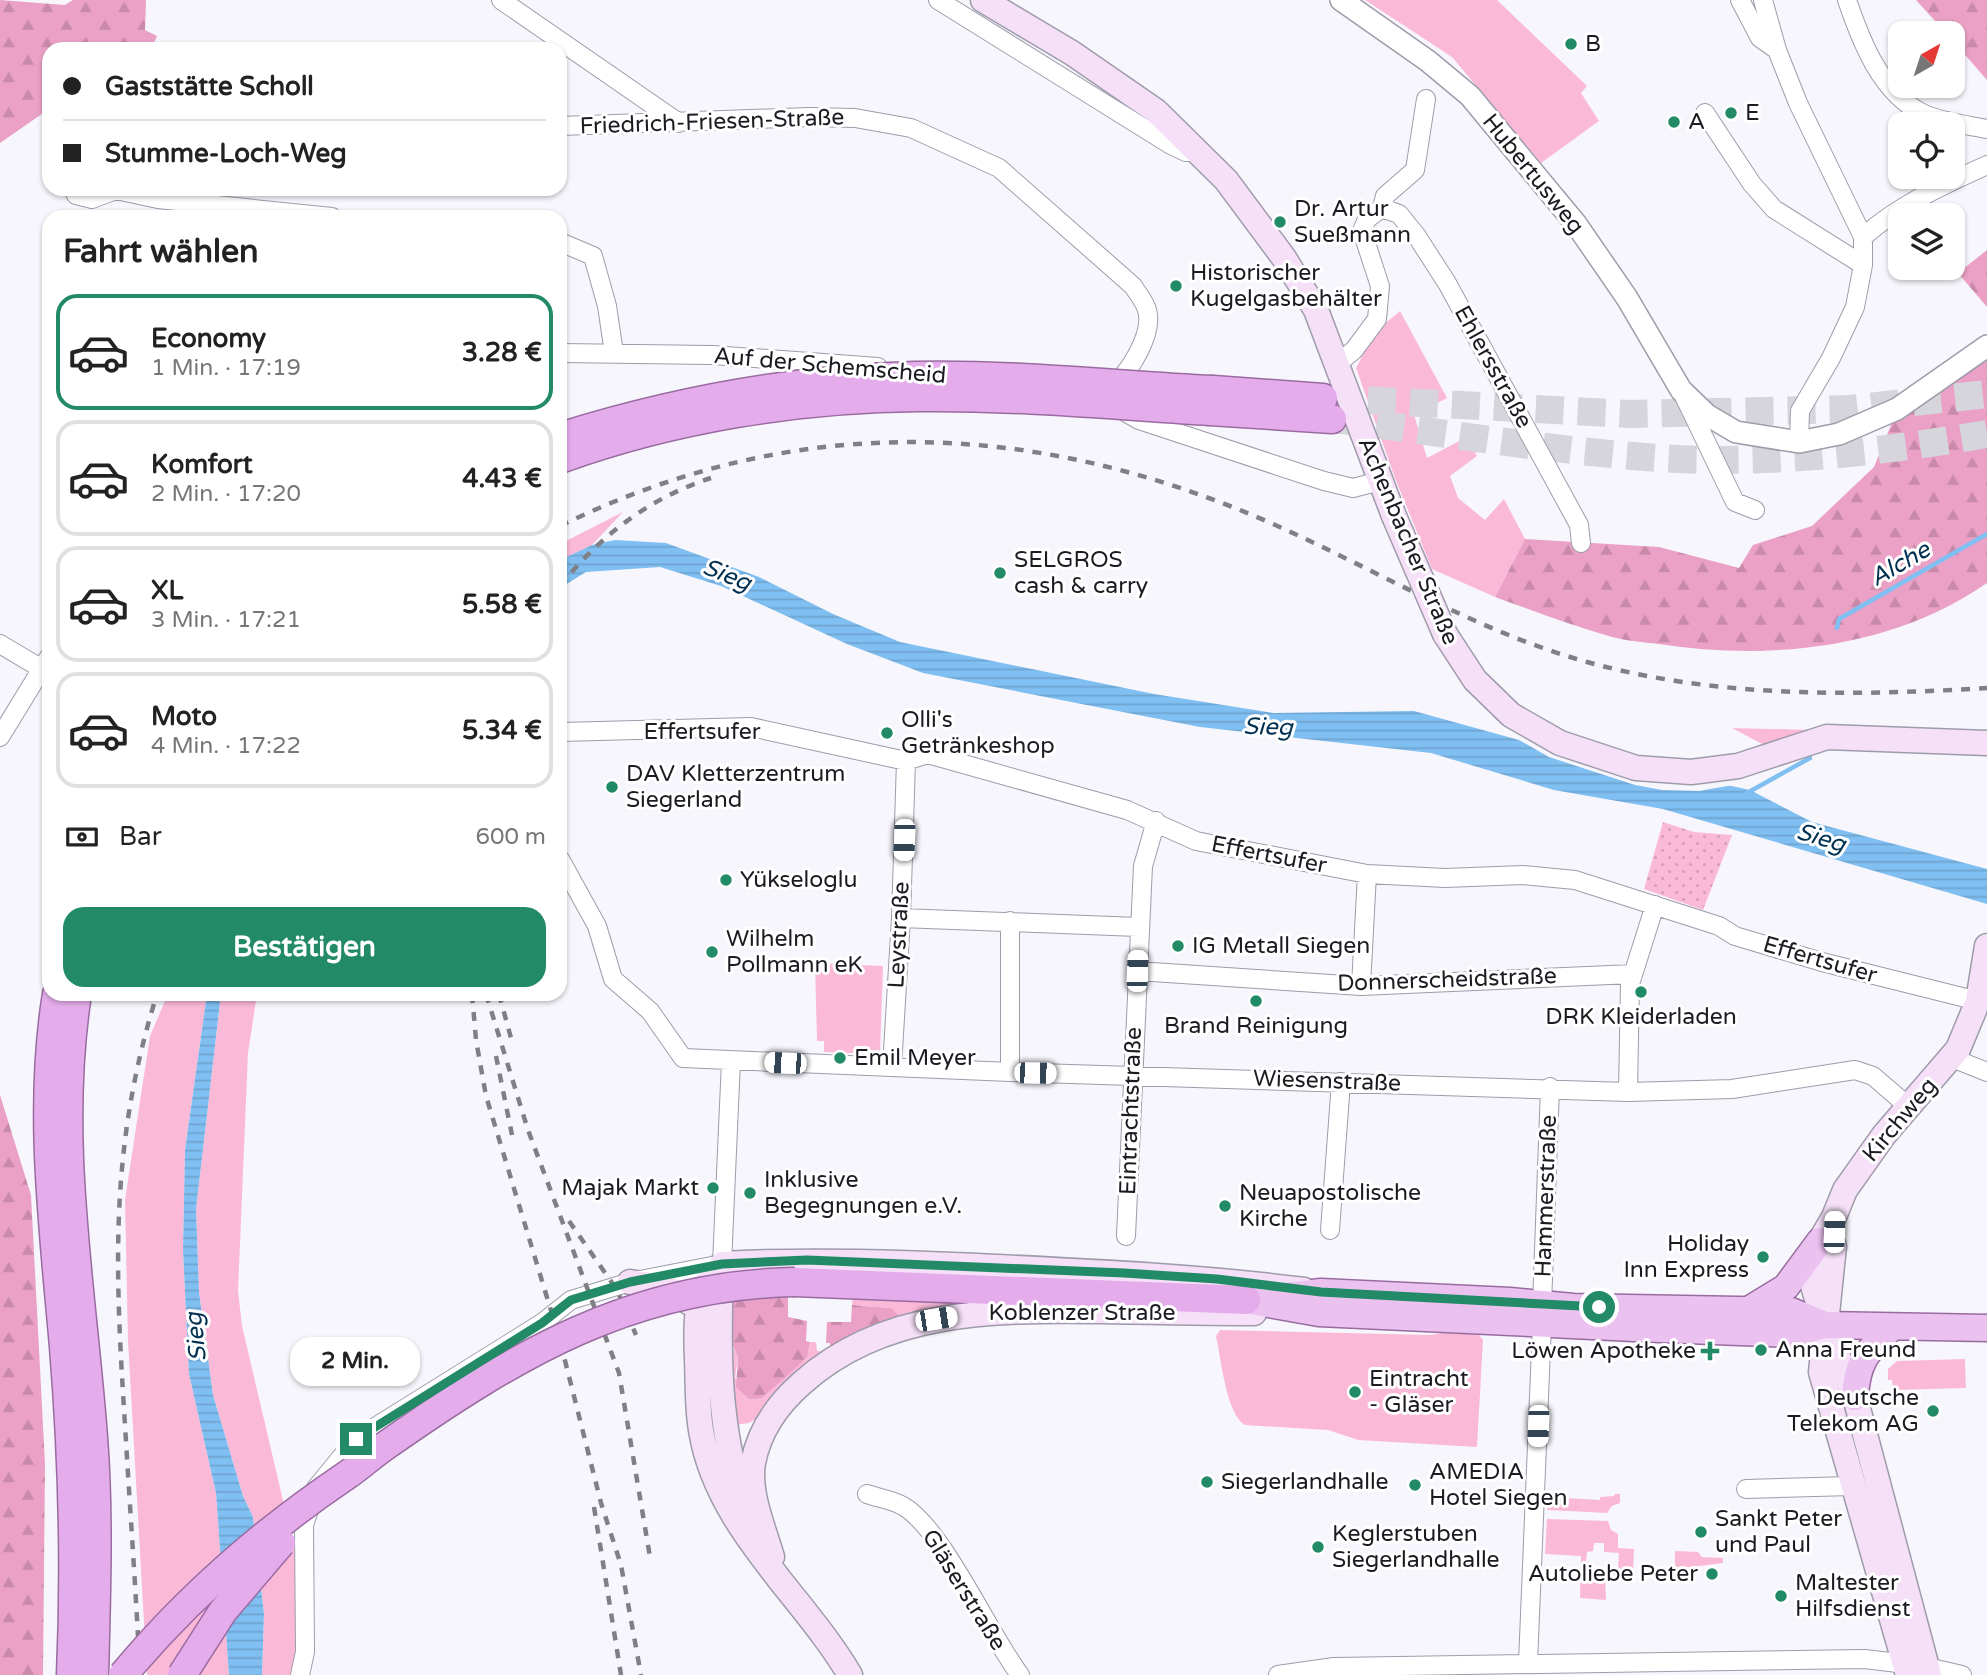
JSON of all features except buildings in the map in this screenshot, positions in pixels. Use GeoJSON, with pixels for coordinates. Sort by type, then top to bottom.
{"type":"FeatureCollection","features":[{"type":"Feature","properties":{"kind":"highway"},"geometry":{"type":"LineString","coordinates":[[567,435],[701,400],[796,385],[856,379],[976,377],[1211,401],[1327,408]]}},
{"type":"Feature","properties":{"kind":"highway"},"geometry":{"type":"LineString","coordinates":[[567,457],[682,425],[775,408],[857,399],[975,397],[1211,401]]}},
{"type":"Feature","properties":{"kind":"highway"},"geometry":{"type":"LineString","coordinates":[[56,1001],[48,1097],[53,1222],[93,1438],[97,1563],[94,1675]]}},
{"type":"Feature","properties":{"kind":"highway"},"geometry":{"type":"LineString","coordinates":[[71,1675],[76,1568],[72,1206],[68,1097],[76,1001]]}},
{"type":"Feature","properties":{"kind":"highway"},"geometry":{"type":"LineString","coordinates":[[123,1675],[207,1586],[289,1516],[454,1399],[534,1351],[608,1317],[705,1289],[795,1282],[1246,1300]]}},
{"type":"Feature","properties":{"kind":"highway"},"geometry":{"type":"LineString","coordinates":[[182,1675],[217,1620],[254,1571],[348,1474]]}},
{"type":"Feature","properties":{"kind":"main road","name":"Achenbacher Straße"},"geometry":{"type":"LineString","coordinates":[[983,0],[1072,54],[1156,111],[1201,152],[1226,180],[1284,258],[1316,310],[1394,516],[1450,643],[1491,699],[1511,715],[1560,743],[1636,768],[1691,772],[1730,766],[1827,737],[1987,743]]}},
{"type":"Feature","properties":{"kind":"main road"},"geometry":{"type":"LineString","coordinates":[[1952,1058],[1978,1001],[1987,946]]}},
{"type":"Feature","properties":{"kind":"main road","name":"Kirchweg"},"geometry":{"type":"LineString","coordinates":[[1825,1325],[1813,1286],[1820,1241],[1835,1217],[1845,1190],[1862,1163],[1952,1058]]}},
{"type":"Feature","properties":{"kind":"main road","name":"Kirchweg"},"geometry":{"type":"LineString","coordinates":[[1825,1325],[1831,1288],[1835,1217]]}},
{"type":"Feature","properties":{"kind":"main road"},"geometry":{"type":"LineString","coordinates":[[1750,1309],[1786,1287],[1820,1241]]}},
{"type":"Feature","properties":{"kind":"main road","name":"Koblenzer Straße"},"geometry":{"type":"LineString","coordinates":[[722,1264],[807,1260],[1124,1273],[1217,1279],[1320,1302]]}},
{"type":"Feature","properties":{"kind":"main road"},"geometry":{"type":"LineString","coordinates":[[722,1264],[703,1288],[698,1310],[701,1432],[716,1478],[758,1551],[835,1649],[850,1675]]}},
{"type":"Feature","properties":{"kind":"main road"},"geometry":{"type":"LineString","coordinates":[[722,1264],[718,1359],[724,1430],[745,1509],[793,1595]]}},
{"type":"Feature","properties":{"kind":"main road"},"geometry":{"type":"LineString","coordinates":[[630,1282],[667,1288],[698,1310]]}},
{"type":"Feature","properties":{"kind":"main road","name":"Koblenzer Straße"},"geometry":{"type":"LineString","coordinates":[[1246,1300],[1542,1314],[1791,1334],[1825,1325],[1987,1328]]}},
{"type":"Feature","properties":{"kind":"main road","name":"Koblenzer Straße"},"geometry":{"type":"LineString","coordinates":[[772,1557],[757,1507],[752,1466],[766,1426],[786,1397],[812,1374],[842,1354],[902,1327],[936,1319],[996,1311],[1320,1302]]}},
{"type":"Feature","properties":{"kind":"main road","name":"Koblenzer Straße"},"geometry":{"type":"LineString","coordinates":[[1542,1314],[1750,1309],[1791,1311],[1825,1325]]}},
{"type":"Feature","properties":{"kind":"main road"},"geometry":{"type":"LineString","coordinates":[[1825,1325],[1855,1398],[1876,1479],[1918,1670]]}},
{"type":"Feature","properties":{"kind":"main road"},"geometry":{"type":"LineString","coordinates":[[1825,1325],[1821,1372],[1852,1486],[1918,1670]]}},
{"type":"Feature","properties":{"kind":"main road"},"geometry":{"type":"LineString","coordinates":[[1855,1398],[1856,1379],[1863,1356],[1892,1327]]}},
{"type":"Feature","properties":{"kind":"main road"},"geometry":{"type":"LineString","coordinates":[[698,1395],[707,1413],[724,1430],[753,1431],[766,1426]]}},
{"type":"Feature","properties":{"kind":"main road"},"geometry":{"type":"LineString","coordinates":[[1852,1486],[1876,1479]]}},
{"type":"Feature","properties":{"kind":"street"},"geometry":{"type":"LineString","coordinates":[[501,0],[562,42]]}},
{"type":"Feature","properties":{"kind":"street"},"geometry":{"type":"LineString","coordinates":[[938,0],[1171,145],[1186,152],[1201,152]]}},
{"type":"Feature","properties":{"kind":"street","name":"Hubertusweg"},"geometry":{"type":"LineString","coordinates":[[1341,0],[1428,61],[1469,96],[1576,224],[1627,298],[1681,390],[1735,502],[1755,510]]}},
{"type":"Feature","properties":{"kind":"street"},"geometry":{"type":"LineString","coordinates":[[1740,0],[1760,38],[1777,50]]}},
{"type":"Feature","properties":{"kind":"street"},"geometry":{"type":"LineString","coordinates":[[1763,0],[1777,50],[1798,103],[1863,237],[1863,265],[1855,307],[1831,358],[1800,411],[1799,442]]}},
{"type":"Feature","properties":{"kind":"street"},"geometry":{"type":"LineString","coordinates":[[1847,0],[1859,35],[1878,71],[1898,94],[1923,113],[1987,129]]}},
{"type":"Feature","properties":{"kind":"street"},"geometry":{"type":"LineString","coordinates":[[567,46],[679,123]]}},
{"type":"Feature","properties":{"kind":"street"},"geometry":{"type":"LineString","coordinates":[[1336,365],[1354,350],[1377,319],[1380,286],[1362,231],[1367,219],[1382,208],[1385,196],[1415,170],[1426,99]]}},
{"type":"Feature","properties":{"kind":"street"},"geometry":{"type":"LineString","coordinates":[[1704,113],[1752,184],[1774,209],[1863,265]]}},
{"type":"Feature","properties":{"kind":"street","name":"Friedrich-Friesen-Straße"},"geometry":{"type":"LineString","coordinates":[[567,126],[809,117],[856,118],[911,128],[999,168],[1133,286],[1147,309],[1149,328],[1122,379],[1099,397]]}},
{"type":"Feature","properties":{"kind":"street"},"geometry":{"type":"LineString","coordinates":[[1863,237],[1886,216],[1942,185],[1987,165]]}},
{"type":"Feature","properties":{"kind":"street"},"geometry":{"type":"LineString","coordinates":[[80,196],[92,199],[100,196]]}},
{"type":"Feature","properties":{"kind":"street"},"geometry":{"type":"LineString","coordinates":[[144,196],[264,210]]}},
{"type":"Feature","properties":{"kind":"street","name":"Ehlersstraße"},"geometry":{"type":"LineString","coordinates":[[1382,208],[1399,214],[1416,235],[1447,284],[1579,525],[1581,543]]}},
{"type":"Feature","properties":{"kind":"street"},"geometry":{"type":"LineString","coordinates":[[567,245],[593,256],[607,306],[614,353]]}},
{"type":"Feature","properties":{"kind":"street","name":"Hubertusweg"},"geometry":{"type":"LineString","coordinates":[[1681,390],[1707,415],[1736,432],[1763,439],[1799,442],[1839,434],[1896,409],[1987,346]]}},
{"type":"Feature","properties":{"kind":"street","name":"Auf der Schemscheid"},"geometry":{"type":"LineString","coordinates":[[567,353],[840,363],[1099,397]]}},
{"type":"Feature","properties":{"kind":"street"},"geometry":{"type":"LineString","coordinates":[[1099,397],[1139,420],[1262,463],[1353,488],[1380,481]]}},
{"type":"Feature","properties":{"kind":"street"},"geometry":{"type":"LineString","coordinates":[[0,644],[42,662]]}},
{"type":"Feature","properties":{"kind":"street"},"geometry":{"type":"LineString","coordinates":[[0,737],[42,668]]}},
{"type":"Feature","properties":{"kind":"street","name":"Effertsufer"},"geometry":{"type":"LineString","coordinates":[[567,732],[751,727],[906,761],[928,754],[1156,821],[1196,841],[1367,874],[1445,878],[1523,875],[1575,880],[1719,926],[1735,936],[1822,962],[1978,1001]]}},
{"type":"Feature","properties":{"kind":"street","name":"Leystraße"},"geometry":{"type":"LineString","coordinates":[[892,1068],[901,918],[906,761]]}},
{"type":"Feature","properties":{"kind":"street","name":"Eintrachtstraße"},"geometry":{"type":"LineString","coordinates":[[1126,1236],[1138,927],[1143,866],[1156,821]]}},
{"type":"Feature","properties":{"kind":"street","name":"Wiesenstraße"},"geometry":{"type":"LineString","coordinates":[[567,872],[597,926],[613,979],[650,1011],[683,1058],[892,1068],[1550,1087],[1628,1092],[1732,1089],[1855,1070],[1873,1076],[1909,1107]]}},
{"type":"Feature","properties":{"kind":"street"},"geometry":{"type":"LineString","coordinates":[[1362,986],[1367,874]]}},
{"type":"Feature","properties":{"kind":"street"},"geometry":{"type":"LineString","coordinates":[[1628,1092],[1633,974],[1655,905]]}},
{"type":"Feature","properties":{"kind":"street"},"geometry":{"type":"LineString","coordinates":[[901,918],[1138,927]]}},
{"type":"Feature","properties":{"kind":"street"},"geometry":{"type":"LineString","coordinates":[[1010,921],[1010,1072]]}},
{"type":"Feature","properties":{"kind":"street","name":"Donnerscheidstraße"},"geometry":{"type":"LineString","coordinates":[[1137,971],[1362,986],[1633,974]]}},
{"type":"Feature","properties":{"kind":"street","name":"Kirchweg"},"geometry":{"type":"LineString","coordinates":[[1952,1058],[1987,1072]]}},
{"type":"Feature","properties":{"kind":"street"},"geometry":{"type":"LineString","coordinates":[[300,1675],[305,1652],[304,1525],[316,1488],[356,1439],[542,1323],[571,1300],[630,1282],[722,1264],[731,1061]]}},
{"type":"Feature","properties":{"kind":"street"},"geometry":{"type":"LineString","coordinates":[[1330,1230],[1341,1082]]}},
{"type":"Feature","properties":{"kind":"street","name":"Hammerstraße"},"geometry":{"type":"LineString","coordinates":[[1528,1663],[1550,1087]]}},
{"type":"Feature","properties":{"kind":"street"},"geometry":{"type":"LineString","coordinates":[[1746,1489],[1852,1486]]}},
{"type":"Feature","properties":{"kind":"street","name":"Gläserstraße"},"geometry":{"type":"LineString","coordinates":[[867,1494],[903,1506],[931,1531],[1005,1655],[1020,1675]]}},
{"type":"Feature","properties":{"kind":"street"},"geometry":{"type":"LineString","coordinates":[[1278,1675],[1334,1667],[1528,1663],[1663,1668],[1865,1659],[1918,1670],[1962,1675]]}},
{"type":"Feature","properties":{"kind":"shaded area"},"geometry":{"type":"Polygon","coordinates":[[[1365,0],[1497,0],[1587,86],[1581,93],[1599,121],[1541,163],[1452,57],[1365,0]]]}},
{"type":"Feature","properties":{"kind":"shaded area"},"geometry":{"type":"Polygon","coordinates":[[[1400,311],[1447,398],[1414,415],[1427,458],[1467,437],[1477,456],[1450,476],[1458,498],[1485,520],[1504,499],[1525,539],[1495,597],[1432,569],[1395,478],[1356,368],[1375,332],[1400,311]]]}},
{"type":"Feature","properties":{"kind":"shaded area"},"geometry":{"type":"Polygon","coordinates":[[[623,512],[592,545],[567,557],[567,540],[623,512]]]}},
{"type":"Feature","properties":{"kind":"shaded area"},"geometry":{"type":"Polygon","coordinates":[[[1732,728],[1815,730],[1766,746],[1732,728]]]}},
{"type":"Feature","properties":{"kind":"shaded area"},"geometry":{"type":"Polygon","coordinates":[[[1663,822],[1694,832],[1732,835],[1703,910],[1644,889],[1663,822]]]}},
{"type":"Feature","properties":{"kind":"shaded area"},"geometry":{"type":"Polygon","coordinates":[[[815,963],[883,966],[880,1054],[824,1052],[824,1041],[817,1041],[815,963]]]}},
{"type":"Feature","properties":{"kind":"shaded area"},"geometry":{"type":"Polygon","coordinates":[[[165,1001],[206,1001],[185,1150],[183,1250],[189,1374],[216,1493],[229,1675],[147,1675],[128,1341],[125,1200],[150,1036],[165,1001]]]}},
{"type":"Feature","properties":{"kind":"shaded area"},"geometry":{"type":"Polygon","coordinates":[[[220,1001],[256,1001],[248,1053],[238,1291],[242,1326],[305,1594],[300,1675],[262,1675],[264,1614],[253,1517],[243,1496],[213,1395],[199,1292],[196,1209],[220,1001]]]}},
{"type":"Feature","properties":{"kind":"shaded area"},"geometry":{"type":"Polygon","coordinates":[[[853,1295],[1030,1303],[934,1313],[749,1423],[735,1425],[729,1361],[734,1352],[733,1345],[738,1357],[735,1378],[770,1389],[800,1363],[810,1342],[816,1342],[817,1351],[830,1352],[891,1308],[852,1305],[853,1295]]]}},
{"type":"Feature","properties":{"kind":"shaded area"},"geometry":{"type":"Polygon","coordinates":[[[1220,1330],[1430,1335],[1449,1332],[1479,1335],[1483,1340],[1477,1447],[1358,1440],[1328,1430],[1245,1425],[1233,1410],[1225,1385],[1216,1336],[1220,1330]]]}},
{"type":"Feature","properties":{"kind":"shaded area"},"geometry":{"type":"Polygon","coordinates":[[[1965,1359],[1966,1388],[1893,1390],[1892,1380],[1888,1380],[1888,1369],[1897,1361],[1965,1359]]]}},
{"type":"Feature","properties":{"kind":"shaded area"},"geometry":{"type":"Polygon","coordinates":[[[1620,1494],[1620,1503],[1612,1506],[1607,1513],[1547,1510],[1548,1497],[1600,1500],[1600,1497],[1620,1494]]]}},
{"type":"Feature","properties":{"kind":"shaded area"},"geometry":{"type":"Polygon","coordinates":[[[1547,1519],[1608,1521],[1611,1530],[1618,1534],[1618,1548],[1634,1549],[1633,1573],[1605,1576],[1606,1600],[1580,1598],[1581,1556],[1545,1554],[1547,1519]],[[1594,1543],[1593,1551],[1587,1552],[1586,1562],[1590,1562],[1590,1568],[1618,1569],[1619,1553],[1604,1552],[1604,1543],[1594,1543]]]}},
{"type":"Feature","properties":{"kind":"shaded area"},"geometry":{"type":"Polygon","coordinates":[[[1675,1551],[1698,1552],[1702,1557],[1723,1558],[1723,1563],[1675,1569],[1675,1551]]]}},
{"type":"Feature","properties":{"kind":"green space"},"geometry":{"type":"Polygon","coordinates":[[[0,0],[65,5],[73,0],[146,0],[145,30],[157,36],[154,42],[42,42],[42,114],[0,143],[0,0]]]}},
{"type":"Feature","properties":{"kind":"green space"},"geometry":{"type":"Polygon","coordinates":[[[1916,0],[1987,0],[1987,80],[1965,55],[1965,21],[1935,21],[1916,0]]]}},
{"type":"Feature","properties":{"kind":"green space"},"geometry":{"type":"Polygon","coordinates":[[[1987,250],[1987,307],[1964,280],[1965,267],[1987,250]]]}},
{"type":"Feature","properties":{"kind":"green space"},"geometry":{"type":"Polygon","coordinates":[[[1987,335],[1987,583],[1950,605],[1911,623],[1871,636],[1787,650],[1744,651],[1701,649],[1618,638],[1495,597],[1525,539],[1659,547],[1739,568],[1753,545],[1812,526],[1874,467],[1901,400],[1987,335]]]}},
{"type":"Feature","properties":{"kind":"green space"},"geometry":{"type":"Polygon","coordinates":[[[0,1095],[31,1195],[45,1464],[43,1675],[0,1675],[0,1095]]]}},
{"type":"Feature","properties":{"kind":"green space"},"geometry":{"type":"Polygon","coordinates":[[[788,1295],[788,1317],[807,1321],[806,1341],[810,1342],[807,1357],[762,1398],[749,1399],[736,1387],[738,1357],[733,1345],[732,1300],[788,1295]]]}},
{"type":"Feature","properties":{"kind":"green space"},"geometry":{"type":"Polygon","coordinates":[[[852,1305],[891,1308],[902,1319],[830,1352],[830,1343],[826,1343],[827,1322],[851,1322],[852,1305]]]}},
{"type":"Feature","properties":{"kind":"water","name":"Sieg"},"geometry":{"type":"Polygon","coordinates":[[[615,540],[666,543],[759,577],[833,614],[900,642],[1154,694],[1273,713],[1414,711],[1519,740],[1750,790],[1812,822],[1987,869],[1987,904],[1663,809],[1554,790],[1431,753],[1200,727],[923,673],[847,644],[721,586],[660,567],[586,572],[567,584],[567,557],[592,545],[615,540]]]}},
{"type":"Feature","properties":{"kind":"water","name":"Sieg"},"geometry":{"type":"Polygon","coordinates":[[[206,1001],[220,1001],[196,1209],[199,1292],[213,1395],[243,1496],[253,1517],[264,1614],[262,1675],[229,1675],[216,1493],[189,1374],[183,1250],[185,1150],[206,1001]]]}},
{"type":"Feature","properties":{"kind":"pier"},"geometry":{"type":"Polygon","coordinates":[[[1505,732],[1731,782],[1733,785],[1699,791],[1662,790],[1635,785],[1549,757],[1505,732]]]}},
{"type":"Feature","properties":{"kind":"waterway","name":"Alche"},"geometry":{"type":"LineString","coordinates":[[1837,628],[1839,619],[1987,534]]}},
{"type":"Feature","properties":{"kind":"waterway","name":"Alche"},"geometry":{"type":"LineString","coordinates":[[1747,793],[1810,758]]}},
{"type":"Feature","properties":{"kind":"tunnel"},"geometry":{"type":"LineString","coordinates":[[1326,398],[1631,414],[1849,409],[1987,394]]}},
{"type":"Feature","properties":{"kind":"tunnel"},"geometry":{"type":"LineString","coordinates":[[1335,419],[1567,450],[1645,457],[1730,460],[1859,452],[1987,434]]}},
{"type":"Feature","properties":{"kind":"railway"},"geometry":{"type":"LineString","coordinates":[[567,523],[649,488],[738,462],[827,447],[916,442],[1005,448],[1095,464],[1184,489],[1273,524],[1506,634],[1587,662],[1636,674],[1786,692],[1987,688]]}},
{"type":"Feature","properties":{"kind":"railway"},"geometry":{"type":"LineString","coordinates":[[567,578],[592,551],[627,521],[667,496],[711,478]]}},
{"type":"Feature","properties":{"kind":"railway"},"geometry":{"type":"LineString","coordinates":[[140,1675],[119,1313],[119,1208],[130,1104],[155,1001]]}},
{"type":"Feature","properties":{"kind":"railway"},"geometry":{"type":"LineString","coordinates":[[473,1001],[486,1096],[559,1337],[601,1503],[621,1565],[641,1675]]}},
{"type":"Feature","properties":{"kind":"railway"},"geometry":{"type":"LineString","coordinates":[[488,1001],[528,1130],[619,1373],[650,1557]]}},
{"type":"Feature","properties":{"kind":"railway"},"geometry":{"type":"LineString","coordinates":[[501,1001],[511,1038]]}},
{"type":"Feature","properties":{"kind":"railway"},"geometry":{"type":"LineString","coordinates":[[496,1056],[512,1135]]}},
{"type":"Feature","properties":{"kind":"railway"},"geometry":{"type":"LineString","coordinates":[[569,1221],[617,1290],[636,1335]]}},
{"type":"Feature","properties":{"kind":"railway"},"geometry":{"type":"LineString","coordinates":[[594,1507],[621,1675]]}},
{"type":"Feature","properties":{"kind":"place","name":"B"},"geometry":{"type":"Point","coordinates":[1571,44]}},
{"type":"Feature","properties":{"kind":"place","name":"E"},"geometry":{"type":"Point","coordinates":[1731,113]}},
{"type":"Feature","properties":{"kind":"place","name":"A"},"geometry":{"type":"Point","coordinates":[1674,122]}},
{"type":"Feature","properties":{"kind":"place","name":"Dr. Artur Sueßmann"},"geometry":{"type":"Point","coordinates":[1280,222]}},
{"type":"Feature","properties":{"kind":"place","name":"Historischer Kugelgasbehälter"},"geometry":{"type":"Point","coordinates":[1176,286]}},
{"type":"Feature","properties":{"kind":"place","name":"SELGROS cash & carry"},"geometry":{"type":"Point","coordinates":[1000,573]}},
{"type":"Feature","properties":{"kind":"place","name":"Olli's Getränkeshop"},"geometry":{"type":"Point","coordinates":[887,733]}},
{"type":"Feature","properties":{"kind":"place","name":"DAV Kletterzentrum Siegerland"},"geometry":{"type":"Point","coordinates":[612,787]}},
{"type":"Feature","properties":{"kind":"place","name":"Yükseloglu"},"geometry":{"type":"Point","coordinates":[726,880]}},
{"type":"Feature","properties":{"kind":"place","name":"IG Metall Siegen"},"geometry":{"type":"Point","coordinates":[1178,946]}},
{"type":"Feature","properties":{"kind":"place","name":"Wilhelm Pollmann eK"},"geometry":{"type":"Point","coordinates":[712,952]}},
{"type":"Feature","properties":{"kind":"place","name":"DRK Kleiderladen"},"geometry":{"type":"Point","coordinates":[1641,992]}},
{"type":"Feature","properties":{"kind":"place","name":"Brand Reinigung"},"geometry":{"type":"Point","coordinates":[1256,1001]}},
{"type":"Feature","properties":{"kind":"place","name":"Emil Meyer"},"geometry":{"type":"Point","coordinates":[840,1058]}},
{"type":"Feature","properties":{"kind":"place","name":"Majak Markt"},"geometry":{"type":"Point","coordinates":[713,1188]}},
{"type":"Feature","properties":{"kind":"place","name":"Inklusive Begegnungen e.V."},"geometry":{"type":"Point","coordinates":[750,1193]}},
{"type":"Feature","properties":{"kind":"place","name":"Neuapostolische Kirche"},"geometry":{"type":"Point","coordinates":[1225,1206]}},
{"type":"Feature","properties":{"kind":"place","name":"Holiday Inn Express"},"geometry":{"type":"Point","coordinates":[1763,1257]}},
{"type":"Feature","properties":{"kind":"place","name":"Anna Freund"},"geometry":{"type":"Point","coordinates":[1761,1350]}},
{"type":"Feature","properties":{"kind":"place","name":"Löwen Apotheke"},"geometry":{"type":"Point","coordinates":[1710,1351]}},
{"type":"Feature","properties":{"kind":"place","name":"Eintracht - Gläser"},"geometry":{"type":"Point","coordinates":[1355,1392]}},
{"type":"Feature","properties":{"kind":"place","name":"Deutsche Telekom AG"},"geometry":{"type":"Point","coordinates":[1933,1411]}},
{"type":"Feature","properties":{"kind":"place","name":"Siegerlandhalle"},"geometry":{"type":"Point","coordinates":[1207,1482]}},
{"type":"Feature","properties":{"kind":"place","name":"AMEDIA Hotel Siegen"},"geometry":{"type":"Point","coordinates":[1415,1485]}},
{"type":"Feature","properties":{"kind":"place","name":"Sankt Peter und Paul"},"geometry":{"type":"Point","coordinates":[1701,1532]}},
{"type":"Feature","properties":{"kind":"place","name":"Keglerstuben Siegerlandhalle"},"geometry":{"type":"Point","coordinates":[1318,1547]}},
{"type":"Feature","properties":{"kind":"place","name":"Autoliebe Peter"},"geometry":{"type":"Point","coordinates":[1712,1574]}},
{"type":"Feature","properties":{"kind":"place","name":"Maltester Hilfsdienst"},"geometry":{"type":"Point","coordinates":[1781,1596]}},
{"type":"Feature","properties":{"kind":"route"},"geometry":{"type":"LineString","coordinates":[[356,1439],[542,1323],[571,1300],[630,1282],[722,1264],[807,1260],[1124,1273],[1217,1279],[1321,1292],[1599,1307]]}}]}
